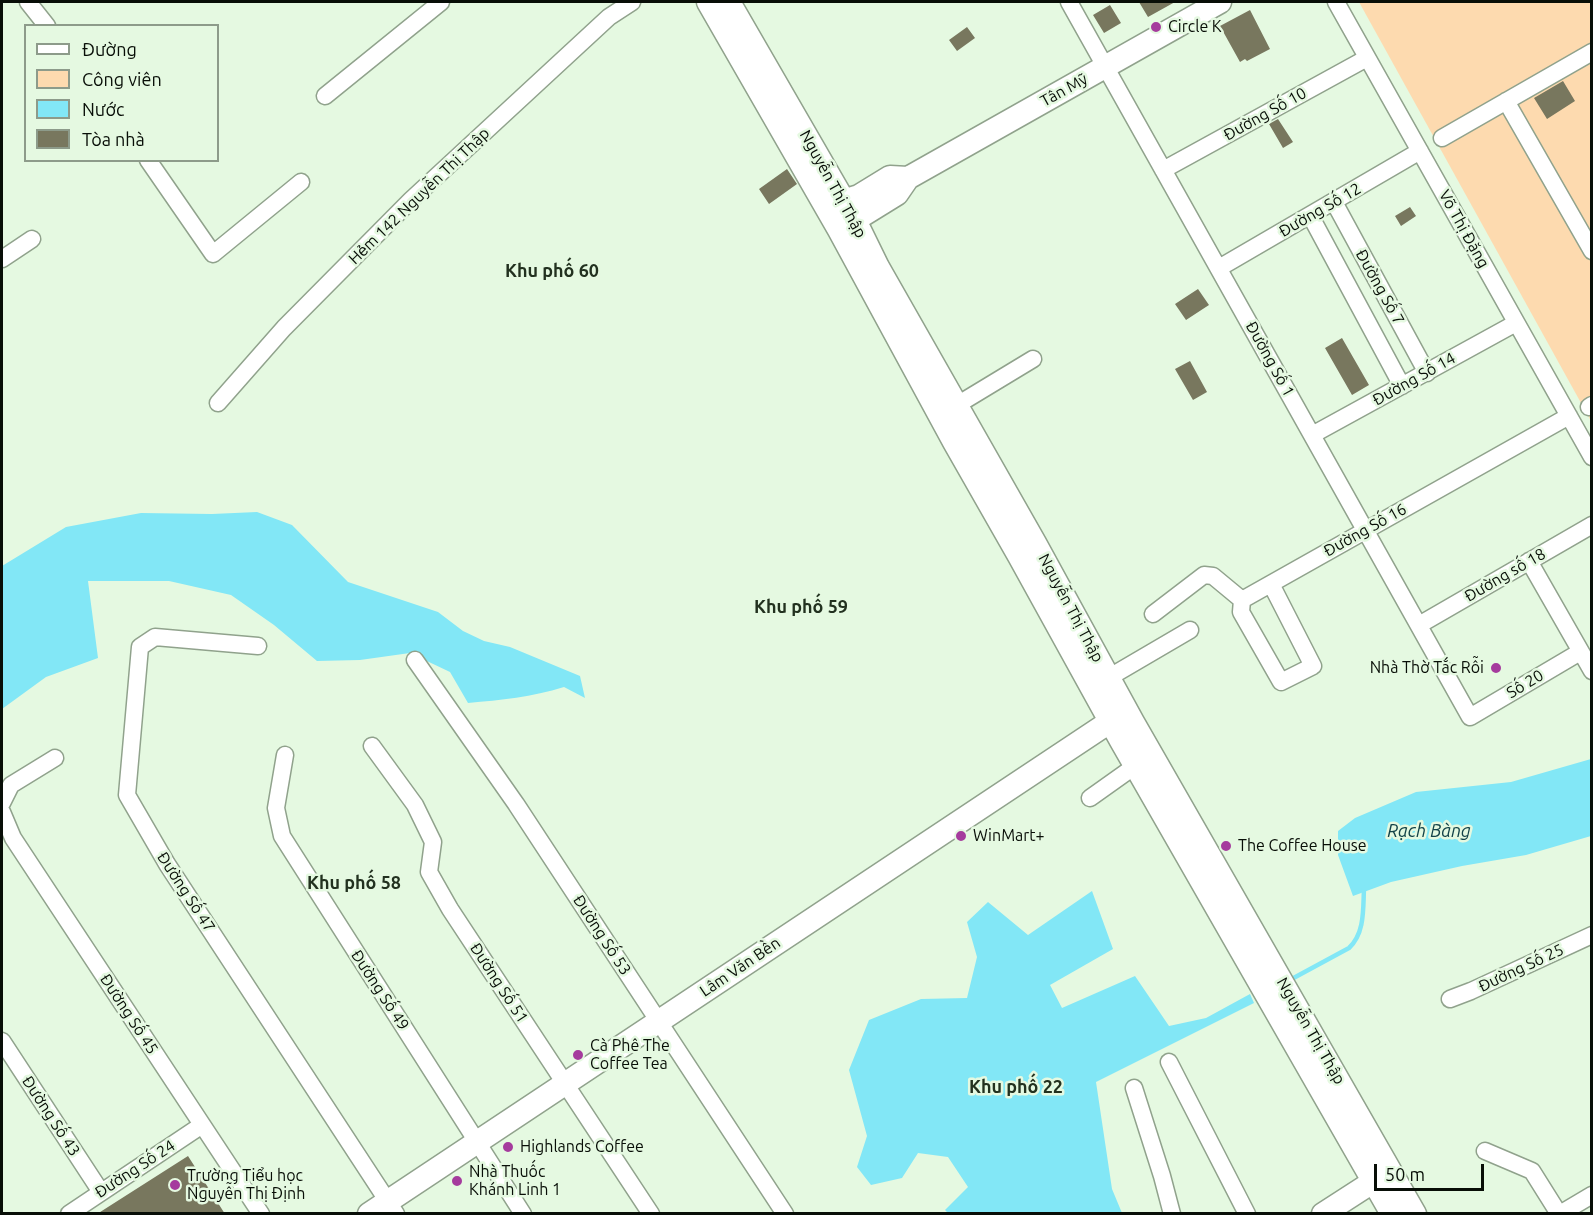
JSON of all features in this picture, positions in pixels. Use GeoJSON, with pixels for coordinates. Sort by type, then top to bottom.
{"type":"FeatureCollection","features":[{"type":"Feature","properties":{"kind":"main road","name":"Nguyễn Thị Thập"},"geometry":{"type":"LineString","coordinates":[[708,2],[847,225],[954,442],[1118,716],[1382,1175],[1415,1214]]}},
{"type":"Feature","properties":{"kind":"main road","name":"Nguyễn Thị Thập"},"geometry":{"type":"LineString","coordinates":[[729,2],[835,205]]}},
{"type":"Feature","properties":{"kind":"main road","name":"Tân Mỹ"},"geometry":{"type":"LineString","coordinates":[[847,225],[897,194],[908,177],[1220,2]]}},
{"type":"Feature","properties":{"kind":"main road","name":"Tân Mỹ"},"geometry":{"type":"LineString","coordinates":[[835,205],[858,196],[890,177],[908,177]]}},
{"type":"Feature","properties":{"kind":"main road","name":"Nguyễn Thị Thập"},"geometry":{"type":"LineString","coordinates":[[871,271],[957,405],[1108,678],[1135,766],[1265,971]]}},
{"type":"Feature","properties":{"kind":"main road","name":"Lâm Văn Bền"},"geometry":{"type":"LineString","coordinates":[[384,1209],[477,1142],[1118,716]]}},
{"type":"Feature","properties":{"kind":"main road","name":"Nguyễn Thị Thập"},"geometry":{"type":"LineString","coordinates":[[1382,1175],[1392,1214]]}},
{"type":"Feature","properties":{"kind":"main road"},"geometry":{"type":"LineString","coordinates":[[1323,1214],[1382,1175]]}},
{"type":"Feature","properties":{"kind":"street"},"geometry":{"type":"LineString","coordinates":[[28,2],[45,24]]}},
{"type":"Feature","properties":{"kind":"street"},"geometry":{"type":"LineString","coordinates":[[325,96],[441,2]]}},
{"type":"Feature","properties":{"kind":"street","name":"Hẻm 142 Nguyễn Thị Thập"},"geometry":{"type":"LineString","coordinates":[[218,403],[284,328],[411,200],[609,17],[632,2]]}},
{"type":"Feature","properties":{"kind":"street","name":"Đường Số 1"},"geometry":{"type":"LineString","coordinates":[[1069,2],[1470,717]]}},
{"type":"Feature","properties":{"kind":"street","name":"Võ Thị Đặng"},"geometry":{"type":"LineString","coordinates":[[1336,2],[1592,457]]}},
{"type":"Feature","properties":{"kind":"street"},"geometry":{"type":"LineString","coordinates":[[1442,138],[1591,55]]}},
{"type":"Feature","properties":{"kind":"street","name":"Đường Số 10"},"geometry":{"type":"LineString","coordinates":[[1164,170],[1367,58]]}},
{"type":"Feature","properties":{"kind":"street"},"geometry":{"type":"LineString","coordinates":[[1506,101],[1592,251]]}},
{"type":"Feature","properties":{"kind":"street","name":"Đường Số 12"},"geometry":{"type":"LineString","coordinates":[[1219,268],[1420,152]]}},
{"type":"Feature","properties":{"kind":"street"},"geometry":{"type":"LineString","coordinates":[[149,162],[213,254],[301,182]]}},
{"type":"Feature","properties":{"kind":"street","name":"Đường Số 7"},"geometry":{"type":"LineString","coordinates":[[1334,202],[1427,373]]}},
{"type":"Feature","properties":{"kind":"street","name":"Đường Số 7"},"geometry":{"type":"LineString","coordinates":[[1310,215],[1402,386]]}},
{"type":"Feature","properties":{"kind":"street"},"geometry":{"type":"LineString","coordinates":[[2,259],[32,239]]}},
{"type":"Feature","properties":{"kind":"street","name":"Đường Số 14"},"geometry":{"type":"LineString","coordinates":[[1312,435],[1516,323]]}},
{"type":"Feature","properties":{"kind":"street"},"geometry":{"type":"LineString","coordinates":[[957,405],[1033,359]]}},
{"type":"Feature","properties":{"kind":"street","name":"Đường Số 16"},"geometry":{"type":"LineString","coordinates":[[1242,600],[1569,416]]}},
{"type":"Feature","properties":{"kind":"street","name":"Đường số 18"},"geometry":{"type":"LineString","coordinates":[[1419,625],[1592,525]]}},
{"type":"Feature","properties":{"kind":"street"},"geometry":{"type":"LineString","coordinates":[[1529,561],[1592,671]]}},
{"type":"Feature","properties":{"kind":"street"},"geometry":{"type":"LineString","coordinates":[[1153,614],[1204,575],[1213,576],[1242,600],[1241,612],[1281,682],[1313,666],[1271,584]]}},
{"type":"Feature","properties":{"kind":"street"},"geometry":{"type":"LineString","coordinates":[[1108,678],[1190,630]]}},
{"type":"Feature","properties":{"kind":"street","name":"Đường Số 47"},"geometry":{"type":"LineString","coordinates":[[258,646],[155,637],[140,647],[127,795],[167,864],[384,1209]]}},
{"type":"Feature","properties":{"kind":"street","name":"Số 20"},"geometry":{"type":"LineString","coordinates":[[1470,717],[1580,652]]}},
{"type":"Feature","properties":{"kind":"street","name":"Đường Số 53"},"geometry":{"type":"LineString","coordinates":[[415,660],[516,804],[784,1214]]}},
{"type":"Feature","properties":{"kind":"street","name":"Đường Số 51"},"geometry":{"type":"LineString","coordinates":[[372,746],[415,805],[433,842],[429,872],[440,891],[651,1214]]}},
{"type":"Feature","properties":{"kind":"street","name":"Đường Số 49"},"geometry":{"type":"LineString","coordinates":[[285,755],[276,808],[282,836],[524,1214]]}},
{"type":"Feature","properties":{"kind":"street"},"geometry":{"type":"LineString","coordinates":[[2,803],[11,785],[55,758]]}},
{"type":"Feature","properties":{"kind":"street"},"geometry":{"type":"LineString","coordinates":[[1090,798],[1135,766]]}},
{"type":"Feature","properties":{"kind":"street","name":"Đường Số 45"},"geometry":{"type":"LineString","coordinates":[[2,812],[13,838],[261,1214]]}},
{"type":"Feature","properties":{"kind":"street","name":"Đường Số 25"},"geometry":{"type":"LineString","coordinates":[[1450,999],[1471,992],[1592,935]]}},
{"type":"Feature","properties":{"kind":"street","name":"Đường Số 43"},"geometry":{"type":"LineString","coordinates":[[2,1041],[101,1192]]}},
{"type":"Feature","properties":{"kind":"street"},"geometry":{"type":"LineString","coordinates":[[1170,1062],[1247,1214]]}},
{"type":"Feature","properties":{"kind":"street"},"geometry":{"type":"LineString","coordinates":[[1134,1088],[1172,1214]]}},
{"type":"Feature","properties":{"kind":"street","name":"Đường Số 24"},"geometry":{"type":"LineString","coordinates":[[69,1214],[202,1125]]}},
{"type":"Feature","properties":{"kind":"street"},"geometry":{"type":"LineString","coordinates":[[1485,1151],[1532,1171],[1559,1214],[1592,1195]]}},
{"type":"Feature","properties":{"kind":"green space"},"geometry":{"type":"Polygon","coordinates":[[[1359,2],[1591,2],[1591,421],[1359,2]]]}},
{"type":"Feature","properties":{"kind":"water"},"geometry":{"type":"Polygon","coordinates":[[[257,512],[292,525],[348,582],[438,612],[463,631],[484,641],[510,647],[580,676],[585,698],[564,687],[528,696],[468,703],[450,672],[410,653],[360,660],[317,661],[274,625],[231,595],[169,581],[88,581],[98,658],[46,677],[2,709],[2,566],[66,527],[141,513],[257,512]]]}},
{"type":"Feature","properties":{"kind":"water","name":"Rạch Bàng"},"geometry":{"type":"Polygon","coordinates":[[[1591,759],[1591,836],[1526,855],[1391,882],[1353,896],[1338,855],[1338,831],[1355,818],[1416,792],[1511,782],[1591,759]]]}},
{"type":"Feature","properties":{"kind":"water"},"geometry":{"type":"Polygon","coordinates":[[[1092,891],[1113,949],[1050,985],[1062,1008],[1135,976],[1169,1026],[1206,1018],[1250,994],[1254,1003],[1096,1082],[1112,1189],[1122,1213],[948,1213],[945,1210],[968,1187],[948,1157],[918,1153],[902,1178],[871,1185],[857,1167],[867,1136],[849,1070],[869,1020],[921,999],[967,998],[977,957],[967,922],[988,902],[1028,935],[1092,891]]]}},
{"type":"Feature","properties":{"kind":"building"},"geometry":{"type":"Polygon","coordinates":[[[1139,2],[1175,2],[1148,17],[1139,2]]]}},
{"type":"Feature","properties":{"kind":"building"},"geometry":{"type":"Polygon","coordinates":[[[1110,5],[1121,23],[1104,33],[1093,15],[1110,5]]]}},
{"type":"Feature","properties":{"kind":"building"},"geometry":{"type":"Polygon","coordinates":[[[1250,10],[1270,49],[1247,61],[1245,59],[1240,62],[1220,26],[1250,10]]]}},
{"type":"Feature","properties":{"kind":"building"},"geometry":{"type":"Polygon","coordinates":[[[967,27],[975,38],[957,51],[949,40],[967,27]]]}},
{"type":"Feature","properties":{"kind":"building"},"geometry":{"type":"Polygon","coordinates":[[[1563,81],[1575,101],[1547,119],[1534,98],[1563,81]]]}},
{"type":"Feature","properties":{"kind":"building"},"geometry":{"type":"Polygon","coordinates":[[[1278,119],[1293,142],[1283,148],[1269,124],[1278,119]]]}},
{"type":"Feature","properties":{"kind":"building"},"geometry":{"type":"Polygon","coordinates":[[[787,169],[797,184],[769,204],[759,189],[787,169]]]}},
{"type":"Feature","properties":{"kind":"building"},"geometry":{"type":"Polygon","coordinates":[[[1410,207],[1416,216],[1401,226],[1395,216],[1410,207]]]}},
{"type":"Feature","properties":{"kind":"building"},"geometry":{"type":"Polygon","coordinates":[[[1198,289],[1209,305],[1186,320],[1175,304],[1198,289]]]}},
{"type":"Feature","properties":{"kind":"building"},"geometry":{"type":"Polygon","coordinates":[[[1342,338],[1369,385],[1352,395],[1325,348],[1342,338]]]}},
{"type":"Feature","properties":{"kind":"building"},"geometry":{"type":"Polygon","coordinates":[[[1190,361],[1207,392],[1193,400],[1175,369],[1190,361]]]}},
{"type":"Feature","properties":{"kind":"building","name":"Trường Tiểu học Nguyễn Thị Định"},"geometry":{"type":"Polygon","coordinates":[[[188,1156],[225,1214],[97,1214],[188,1156]]]}},
{"type":"Feature","properties":{"kind":"waterway"},"geometry":{"type":"LineString","coordinates":[[1288,981],[1349,948],[1354,942],[1361,928],[1364,888]]}},
{"type":"Feature","properties":{"kind":"place","name":"Circle K"},"geometry":{"type":"Point","coordinates":[1156,27]}},
{"type":"Feature","properties":{"kind":"place","name":"Nhà Thờ Tắc Rỗi"},"geometry":{"type":"Point","coordinates":[1496,668]}},
{"type":"Feature","properties":{"kind":"place","name":"WinMart+"},"geometry":{"type":"Point","coordinates":[961,836]}},
{"type":"Feature","properties":{"kind":"place","name":"The Coffee House"},"geometry":{"type":"Point","coordinates":[1226,846]}},
{"type":"Feature","properties":{"kind":"place","name":"Cà Phê The Coffee Tea"},"geometry":{"type":"Point","coordinates":[578,1055]}},
{"type":"Feature","properties":{"kind":"place","name":"Highlands Coffee"},"geometry":{"type":"Point","coordinates":[508,1147]}},
{"type":"Feature","properties":{"kind":"place","name":"Nhà Thuốc Khánh Linh 1"},"geometry":{"type":"Point","coordinates":[457,1181]}},
{"type":"Feature","properties":{"kind":"place","name":"Trường Tiểu học Nguyễn Thị Định"},"geometry":{"type":"Point","coordinates":[175,1185]}},
{"type":"Feature","properties":{"kind":"district","name":"Khu phố 60"},"geometry":{"type":"Point","coordinates":[552,271]}},
{"type":"Feature","properties":{"kind":"district","name":"Khu phố 59"},"geometry":{"type":"Point","coordinates":[801,607]}},
{"type":"Feature","properties":{"kind":"district","name":"Khu phố 58"},"geometry":{"type":"Point","coordinates":[354,883]}},
{"type":"Feature","properties":{"kind":"district","name":"Khu phố 22"},"geometry":{"type":"Point","coordinates":[1016,1087]}}]}
